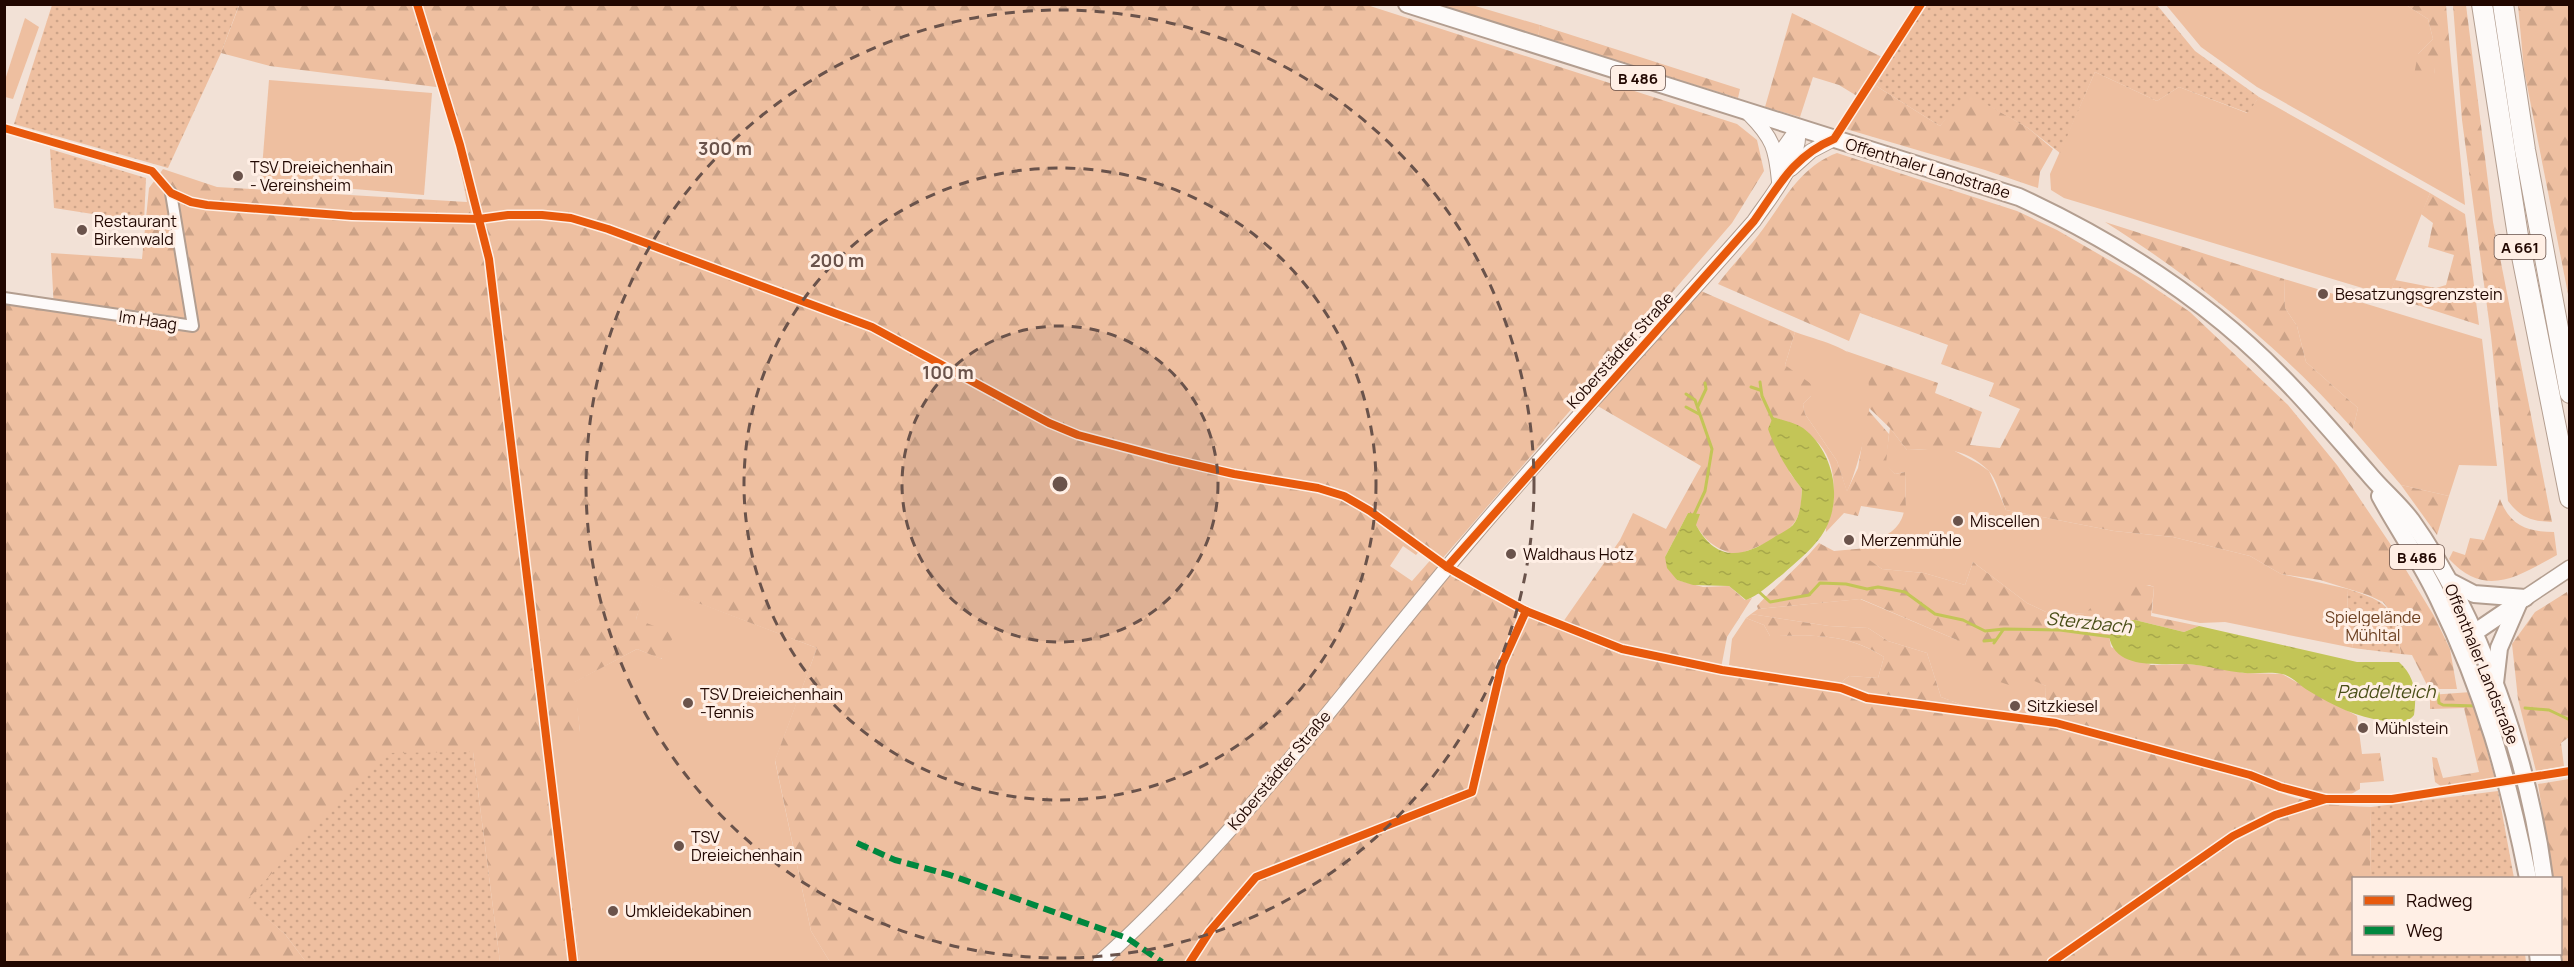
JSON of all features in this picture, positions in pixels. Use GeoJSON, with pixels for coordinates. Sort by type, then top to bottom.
{"type":"FeatureCollection","features":[{"type":"Feature","properties":{"kind":"highway","name":"A 661"},"geometry":{"type":"LineString","coordinates":[[2482,4],[2518,236],[2569,493]]}},
{"type":"Feature","properties":{"kind":"highway","name":"A 661"},"geometry":{"type":"LineString","coordinates":[[2503,4],[2524,150],[2570,393]]}},
{"type":"Feature","properties":{"kind":"main road","name":"Offenthaler Landstraße"},"geometry":{"type":"LineString","coordinates":[[1407,4],[1749,114],[2019,197],[2085,229],[2140,261],[2198,302],[2279,373],[2411,521],[2447,580],[2503,765],[2528,877]]}},
{"type":"Feature","properties":{"kind":"main road","name":"Offenthaler Landstraße"},"geometry":{"type":"LineString","coordinates":[[2368,474],[2494,687],[2529,789],[2544,877]]}},
{"type":"Feature","properties":{"kind":"main road"},"geometry":{"type":"LineString","coordinates":[[2466,638],[2570,568]]}},
{"type":"Feature","properties":{"kind":"main road"},"geometry":{"type":"LineString","coordinates":[[2447,580],[2474,594],[2522,600]]}},
{"type":"Feature","properties":{"kind":"main road"},"geometry":{"type":"LineString","coordinates":[[2494,687],[2499,648],[2522,600]]}},
{"type":"Feature","properties":{"kind":"street"},"geometry":{"type":"LineString","coordinates":[[1749,114],[1765,130],[1775,149],[1779,181]]}},
{"type":"Feature","properties":{"kind":"street"},"geometry":{"type":"LineString","coordinates":[[1779,181],[1783,149],[1798,128]]}},
{"type":"Feature","properties":{"kind":"street"},"geometry":{"type":"LineString","coordinates":[[1779,181],[1811,151],[1834,139]]}},
{"type":"Feature","properties":{"kind":"street","name":"Koberstädter Straße"},"geometry":{"type":"LineString","coordinates":[[1100,963],[1171,895],[1222,837],[1476,533],[1754,221],[1779,181]]}},
{"type":"Feature","properties":{"kind":"street","name":"Im Haag"},"geometry":{"type":"LineString","coordinates":[[4,298],[193,326],[171,193]]}},
{"type":"Feature","properties":{"kind":"green space"},"geometry":{"type":"Polygon","coordinates":[[[52,5],[239,5],[221,53],[168,168],[14,124],[52,5]]]}},
{"type":"Feature","properties":{"kind":"green space"},"geometry":{"type":"Polygon","coordinates":[[[1367,5],[1737,124],[1757,140],[1764,171],[1732,223],[1442,559],[1451,576],[1529,616],[1619,654],[1721,674],[1833,689],[1892,706],[2056,726],[2249,778],[2279,792],[2308,801],[2371,807],[2370,877],[2352,877],[2352,955],[2370,955],[2370,962],[830,962],[811,931],[775,760],[817,648],[648,584],[636,619],[675,634],[661,659],[637,649],[575,682],[580,732],[550,733],[580,962],[500,962],[473,752],[247,901],[285,934],[306,962],[5,962],[5,303],[54,310],[51,253],[142,259],[149,188],[163,169],[217,187],[467,202],[444,88],[270,66],[221,53],[239,6],[1367,5]],[[1403,546],[1390,566],[1412,581],[1434,556],[1422,548],[1416,555],[1403,546]]]}},
{"type":"Feature","properties":{"kind":"green space"},"geometry":{"type":"Polygon","coordinates":[[[1446,5],[1472,5],[1540,25],[1538,37],[1445,8],[1446,5]]]}},
{"type":"Feature","properties":{"kind":"green space"},"geometry":{"type":"Polygon","coordinates":[[[1927,5],[2157,5],[2195,51],[2259,97],[2248,113],[2179,87],[2157,101],[2095,72],[2060,153],[2028,128],[1968,94],[1940,126],[1873,84],[1927,5]]]}},
{"type":"Feature","properties":{"kind":"green space"},"geometry":{"type":"Polygon","coordinates":[[[2166,5],[2406,5],[2428,19],[2433,39],[2418,54],[2435,74],[2433,61],[2451,61],[2465,205],[2257,87],[2201,47],[2166,5]]]}},
{"type":"Feature","properties":{"kind":"green space"},"geometry":{"type":"Polygon","coordinates":[[[2406,5],[2446,5],[2451,61],[2434,61],[2435,75],[2414,75],[2418,54],[2433,39],[2428,19],[2406,5]]]}},
{"type":"Feature","properties":{"kind":"green space"},"geometry":{"type":"Polygon","coordinates":[[[2453,5],[2466,5],[2493,222],[2552,522],[2527,518],[2508,501],[2491,336],[2462,120],[2453,5]]]}},
{"type":"Feature","properties":{"kind":"green space"},"geometry":{"type":"Polygon","coordinates":[[[2518,5],[2569,5],[2569,299],[2524,70],[2518,5]]]}},
{"type":"Feature","properties":{"kind":"green space"},"geometry":{"type":"Polygon","coordinates":[[[1792,13],[1882,57],[1857,96],[1839,85],[1813,77],[1800,117],[1765,107],[1792,13]]]}},
{"type":"Feature","properties":{"kind":"green space"},"geometry":{"type":"Polygon","coordinates":[[[25,18],[39,27],[13,99],[5,97],[5,80],[25,18]]]}},
{"type":"Feature","properties":{"kind":"green space"},"geometry":{"type":"Polygon","coordinates":[[[1540,25],[1740,89],[1738,98],[1538,37],[1540,25]]]}},
{"type":"Feature","properties":{"kind":"green space"},"geometry":{"type":"Polygon","coordinates":[[[1899,42],[1968,93],[2028,128],[2053,149],[2040,172],[2038,188],[1846,129],[1873,84],[1940,126],[1950,113],[1883,68],[1899,42]]]}},
{"type":"Feature","properties":{"kind":"green space"},"geometry":{"type":"Polygon","coordinates":[[[2095,72],[2157,101],[2179,87],[2247,113],[2259,97],[2430,193],[2389,296],[2064,198],[2051,190],[2050,174],[2095,72]]]}},
{"type":"Feature","properties":{"kind":"green space"},"geometry":{"type":"Polygon","coordinates":[[[269,80],[432,93],[424,195],[261,181],[269,80]]]}},
{"type":"Feature","properties":{"kind":"green space"},"geometry":{"type":"Polygon","coordinates":[[[50,149],[146,178],[144,222],[54,208],[50,149]]]}},
{"type":"Feature","properties":{"kind":"green space"},"geometry":{"type":"Polygon","coordinates":[[[1837,153],[2017,211],[2057,230],[2140,278],[2190,312],[2288,405],[2337,465],[2389,542],[2434,616],[2450,649],[2457,689],[2429,689],[2412,655],[2401,654],[2395,617],[2383,602],[2368,595],[2320,580],[2281,574],[2250,556],[2173,537],[2114,531],[2006,510],[1991,474],[1970,456],[1940,449],[1907,450],[1890,428],[1868,407],[1869,381],[1867,375],[1860,364],[1846,351],[1938,383],[1935,393],[1982,412],[1970,445],[2000,448],[2020,409],[1989,396],[1994,383],[1941,364],[1948,345],[1860,313],[1849,341],[1718,284],[1758,236],[1786,195],[1803,175],[1824,159],[1837,153]]]}},
{"type":"Feature","properties":{"kind":"green space"},"geometry":{"type":"Polygon","coordinates":[[[2430,193],[2465,214],[2479,325],[2389,296],[2395,280],[2436,288],[2446,285],[2454,255],[2428,247],[2433,223],[2421,214],[2430,193]]]}},
{"type":"Feature","properties":{"kind":"green space"},"geometry":{"type":"Polygon","coordinates":[[[2105,222],[2284,279],[2285,308],[2297,326],[2306,362],[2358,408],[2353,429],[2297,371],[2237,317],[2172,267],[2105,222]]]}},
{"type":"Feature","properties":{"kind":"green space"},"geometry":{"type":"Polygon","coordinates":[[[2284,279],[2482,339],[2497,466],[2459,465],[2449,496],[2401,485],[2353,429],[2358,408],[2306,362],[2297,326],[2285,308],[2284,279]]]}},
{"type":"Feature","properties":{"kind":"green space"},"geometry":{"type":"Polygon","coordinates":[[[1701,291],[1795,332],[1785,365],[1814,386],[1811,396],[1803,404],[1805,414],[1837,461],[1847,491],[1858,468],[1868,410],[1889,434],[1886,464],[1895,474],[1905,472],[1906,513],[1861,506],[1858,516],[1844,513],[1826,532],[1832,509],[1834,487],[1829,459],[1814,439],[1803,431],[1773,417],[1790,473],[1802,489],[1801,507],[1795,521],[1773,540],[1736,555],[1707,540],[1688,513],[1665,557],[1677,580],[1703,587],[1729,586],[1745,600],[1752,598],[1727,637],[1721,668],[1624,647],[1563,622],[1620,540],[1633,513],[1666,529],[1701,466],[1596,405],[1701,291]]]}},
{"type":"Feature","properties":{"kind":"green space"},"geometry":{"type":"Polygon","coordinates":[[[1795,332],[1851,354],[1865,367],[1869,378],[1869,410],[1866,429],[1847,492],[1837,461],[1805,414],[1803,404],[1811,396],[1785,365],[1795,332]]]}},
{"type":"Feature","properties":{"kind":"green space"},"geometry":{"type":"Polygon","coordinates":[[[1890,428],[1907,450],[1949,448],[1989,471],[2006,510],[2114,531],[2173,537],[2250,556],[2281,574],[2348,589],[2347,616],[2353,648],[2225,622],[2200,623],[2152,613],[2154,587],[2149,585],[2128,586],[2114,605],[2085,614],[2046,612],[2027,603],[1973,562],[1965,585],[1924,573],[1882,569],[1867,559],[1867,548],[1871,541],[1884,536],[1899,523],[1903,515],[1906,496],[1905,472],[1895,474],[1885,464],[1890,428]]]}},
{"type":"Feature","properties":{"kind":"green space"},"geometry":{"type":"Polygon","coordinates":[[[2401,485],[2449,496],[2437,535],[2401,485]]]}},
{"type":"Feature","properties":{"kind":"green space"},"geometry":{"type":"Polygon","coordinates":[[[2500,499],[2509,516],[2521,526],[2536,531],[2554,532],[2557,555],[2515,576],[2489,581],[2476,578],[2463,571],[2449,559],[2453,551],[2465,555],[2470,538],[2484,540],[2500,499]]]}},
{"type":"Feature","properties":{"kind":"green space"},"geometry":{"type":"Polygon","coordinates":[[[1819,543],[1834,551],[1867,548],[1868,559],[1882,569],[1924,573],[1965,585],[1973,562],[2027,603],[2046,612],[2085,614],[2095,603],[2114,604],[2118,584],[2154,587],[2151,616],[2199,626],[2184,632],[2135,620],[2109,636],[2111,647],[2151,665],[2188,664],[2231,669],[2243,673],[2282,674],[2357,716],[2362,754],[2380,753],[2384,781],[2360,783],[2360,789],[2348,796],[2327,795],[2280,784],[2252,770],[2138,743],[2045,715],[2046,686],[2025,677],[2012,686],[1970,672],[1957,640],[1861,599],[1758,609],[1757,606],[1819,543]]]}},
{"type":"Feature","properties":{"kind":"green space","name":"TSV Dreieichenhain"},"geometry":{"type":"Polygon","coordinates":[[[647,583],[817,648],[775,761],[811,931],[830,962],[580,962],[549,732],[580,732],[574,682],[637,649],[662,659],[636,619],[647,583]]]}},
{"type":"Feature","properties":{"kind":"green space","name":"Spielgelände Mühltal"},"geometry":{"type":"Polygon","coordinates":[[[2348,589],[2374,599],[2388,610],[2396,627],[2401,654],[2353,648],[2347,616],[2348,589]]]}},
{"type":"Feature","properties":{"kind":"green space"},"geometry":{"type":"Polygon","coordinates":[[[2567,592],[2570,605],[2569,737],[2561,743],[2564,766],[2536,771],[2518,699],[2512,644],[2535,612],[2567,592]]]}},
{"type":"Feature","properties":{"kind":"green space"},"geometry":{"type":"Polygon","coordinates":[[[1860,599],[1957,640],[2046,686],[2045,715],[1970,708],[1941,697],[1927,653],[1888,641],[1868,628],[1829,626],[1751,614],[1758,609],[1860,599]]]}},
{"type":"Feature","properties":{"kind":"green space"},"geometry":{"type":"Polygon","coordinates":[[[1751,614],[1829,626],[1868,628],[1888,641],[1927,653],[1941,697],[1970,708],[1863,693],[1838,685],[1849,676],[1878,678],[1884,657],[1843,639],[1815,636],[1770,636],[1764,625],[1746,618],[1751,614]]]}},
{"type":"Feature","properties":{"kind":"green space"},"geometry":{"type":"Polygon","coordinates":[[[1746,618],[1764,625],[1770,636],[1829,637],[1856,643],[1870,649],[1884,657],[1878,678],[1849,676],[1838,685],[1729,665],[1732,639],[1746,618]]]}},
{"type":"Feature","properties":{"kind":"green space"},"geometry":{"type":"Polygon","coordinates":[[[2471,692],[2495,779],[2442,787],[2435,782],[2432,757],[2437,758],[2443,778],[2479,772],[2464,708],[2430,709],[2430,695],[2471,692]]]}},
{"type":"Feature","properties":{"kind":"green space"},"geometry":{"type":"Polygon","coordinates":[[[473,752],[500,962],[306,962],[285,934],[246,901],[384,753],[473,752]]]}},
{"type":"Feature","properties":{"kind":"green space"},"geometry":{"type":"Polygon","coordinates":[[[2569,779],[2570,962],[2562,962],[2562,877],[2553,877],[2538,784],[2569,779]]]}},
{"type":"Feature","properties":{"kind":"green space"},"geometry":{"type":"Polygon","coordinates":[[[2498,791],[2514,877],[2370,877],[2371,807],[2498,791]]]}},
{"type":"Feature","properties":{"kind":"green space"},"geometry":{"type":"Polygon","coordinates":[[[2370,955],[2525,955],[2526,962],[2370,962],[2370,955]]]}},
{"type":"Feature","properties":{"kind":"water"},"geometry":{"type":"Polygon","coordinates":[[[1773,417],[1803,428],[1823,451],[1833,480],[1834,496],[1827,526],[1819,539],[1802,557],[1756,595],[1746,600],[1729,586],[1693,585],[1677,580],[1667,568],[1665,557],[1688,513],[1700,514],[1696,525],[1704,537],[1712,545],[1730,553],[1740,553],[1761,545],[1789,529],[1796,521],[1802,489],[1782,460],[1771,437],[1768,429],[1773,417]]]}},
{"type":"Feature","properties":{"kind":"water","name":"Paddelteich"},"geometry":{"type":"Polygon","coordinates":[[[2135,620],[2184,632],[2199,626],[2357,662],[2399,662],[2409,674],[2414,686],[2414,715],[2408,720],[2397,722],[2364,717],[2327,701],[2282,674],[2245,673],[2187,664],[2152,664],[2129,660],[2113,647],[2109,636],[2126,621],[2135,620]]]}},
{"type":"Feature","properties":{"kind":"waterway"},"geometry":{"type":"LineString","coordinates":[[1760,382],[1762,396],[1774,422]]}},
{"type":"Feature","properties":{"kind":"waterway"},"geometry":{"type":"LineString","coordinates":[[1698,406],[1706,389],[1705,383]]}},
{"type":"Feature","properties":{"kind":"waterway"},"geometry":{"type":"LineString","coordinates":[[1751,387],[1760,390]]}},
{"type":"Feature","properties":{"kind":"waterway"},"geometry":{"type":"LineString","coordinates":[[1686,394],[1695,400],[1712,449],[1705,491],[1693,517]]}},
{"type":"Feature","properties":{"kind":"waterway"},"geometry":{"type":"LineString","coordinates":[[1686,407],[1699,414]]}},
{"type":"Feature","properties":{"kind":"waterway","name":"Sterzbach"},"geometry":{"type":"LineString","coordinates":[[1758,591],[1770,602],[1809,595],[1820,583],[1846,584],[1867,589],[1878,587],[1905,592],[1935,614],[1963,620],[1985,631],[2060,630],[2112,637]]}},
{"type":"Feature","properties":{"kind":"waterway"},"geometry":{"type":"LineString","coordinates":[[1994,643],[2003,630]]}},
{"type":"Feature","properties":{"kind":"waterway"},"geometry":{"type":"LineString","coordinates":[[1984,641],[1995,640]]}},
{"type":"Feature","properties":{"kind":"waterway","name":"Sterzbach"},"geometry":{"type":"LineString","coordinates":[[2414,691],[2422,693]]}},
{"type":"Feature","properties":{"kind":"waterway","name":"Sterzbach"},"geometry":{"type":"LineString","coordinates":[[2427,693],[2438,693],[2439,703],[2443,705],[2476,706]]}},
{"type":"Feature","properties":{"kind":"waterway","name":"Sterzbach"},"geometry":{"type":"LineString","coordinates":[[2525,708],[2549,710],[2570,720]]}},
{"type":"Feature","properties":{"kind":"marked path"},"geometry":{"type":"LineString","coordinates":[[857,843],[895,860],[950,875],[1127,938],[1162,962]]}},
{"type":"Feature","properties":{"kind":"cycle path"},"geometry":{"type":"LineString","coordinates":[[417,4],[460,145],[489,259],[573,962]]}},
{"type":"Feature","properties":{"kind":"cycle path"},"geometry":{"type":"LineString","coordinates":[[1447,567],[1754,221],[1797,163],[1834,139],[1921,4]]}},
{"type":"Feature","properties":{"kind":"cycle path"},"geometry":{"type":"LineString","coordinates":[[4,128],[152,171],[171,193],[191,202],[207,205],[352,216],[479,219],[508,215],[542,215],[571,218],[608,229],[872,327],[1049,423],[1078,435],[1234,474],[1318,488],[1344,496],[1370,511],[1447,567],[1482,587],[1526,611],[1622,649],[1722,670],[1841,688],[1867,698],[2056,723],[2250,775],[2280,787],[2326,799]]}},
{"type":"Feature","properties":{"kind":"cycle path"},"geometry":{"type":"LineString","coordinates":[[1190,962],[1210,931],[1256,877],[1472,792],[1502,664],[1526,611]]}},
{"type":"Feature","properties":{"kind":"cycle path"},"geometry":{"type":"LineString","coordinates":[[2052,962],[2233,836],[2275,815],[2326,799],[2392,799],[2570,771]]}},
{"type":"Feature","properties":{"kind":"place","name":"TSV Dreieichenhain - Vereinsheim"},"geometry":{"type":"Point","coordinates":[238,176]}},
{"type":"Feature","properties":{"kind":"place","name":"Restaurant Birkenwald"},"geometry":{"type":"Point","coordinates":[82,230]}},
{"type":"Feature","properties":{"kind":"place","name":"Besatzungsgrenzstein"},"geometry":{"type":"Point","coordinates":[2323,294]}},
{"type":"Feature","properties":{"kind":"place","name":"Miscellen"},"geometry":{"type":"Point","coordinates":[1958,521]}},
{"type":"Feature","properties":{"kind":"place","name":"Merzenmühle"},"geometry":{"type":"Point","coordinates":[1849,540]}},
{"type":"Feature","properties":{"kind":"place","name":"Waldhaus Hotz"},"geometry":{"type":"Point","coordinates":[1511,554]}},
{"type":"Feature","properties":{"kind":"place","name":"TSV Dreieichenhain -Tennis"},"geometry":{"type":"Point","coordinates":[688,703]}},
{"type":"Feature","properties":{"kind":"place","name":"Sitzkiesel"},"geometry":{"type":"Point","coordinates":[2015,706]}},
{"type":"Feature","properties":{"kind":"place","name":"Mühlstein"},"geometry":{"type":"Point","coordinates":[2363,728]}},
{"type":"Feature","properties":{"kind":"place","name":"TSV Dreieichenhain"},"geometry":{"type":"Point","coordinates":[679,846]}},
{"type":"Feature","properties":{"kind":"place","name":"Umkleidekabinen"},"geometry":{"type":"Point","coordinates":[613,911]}}]}
